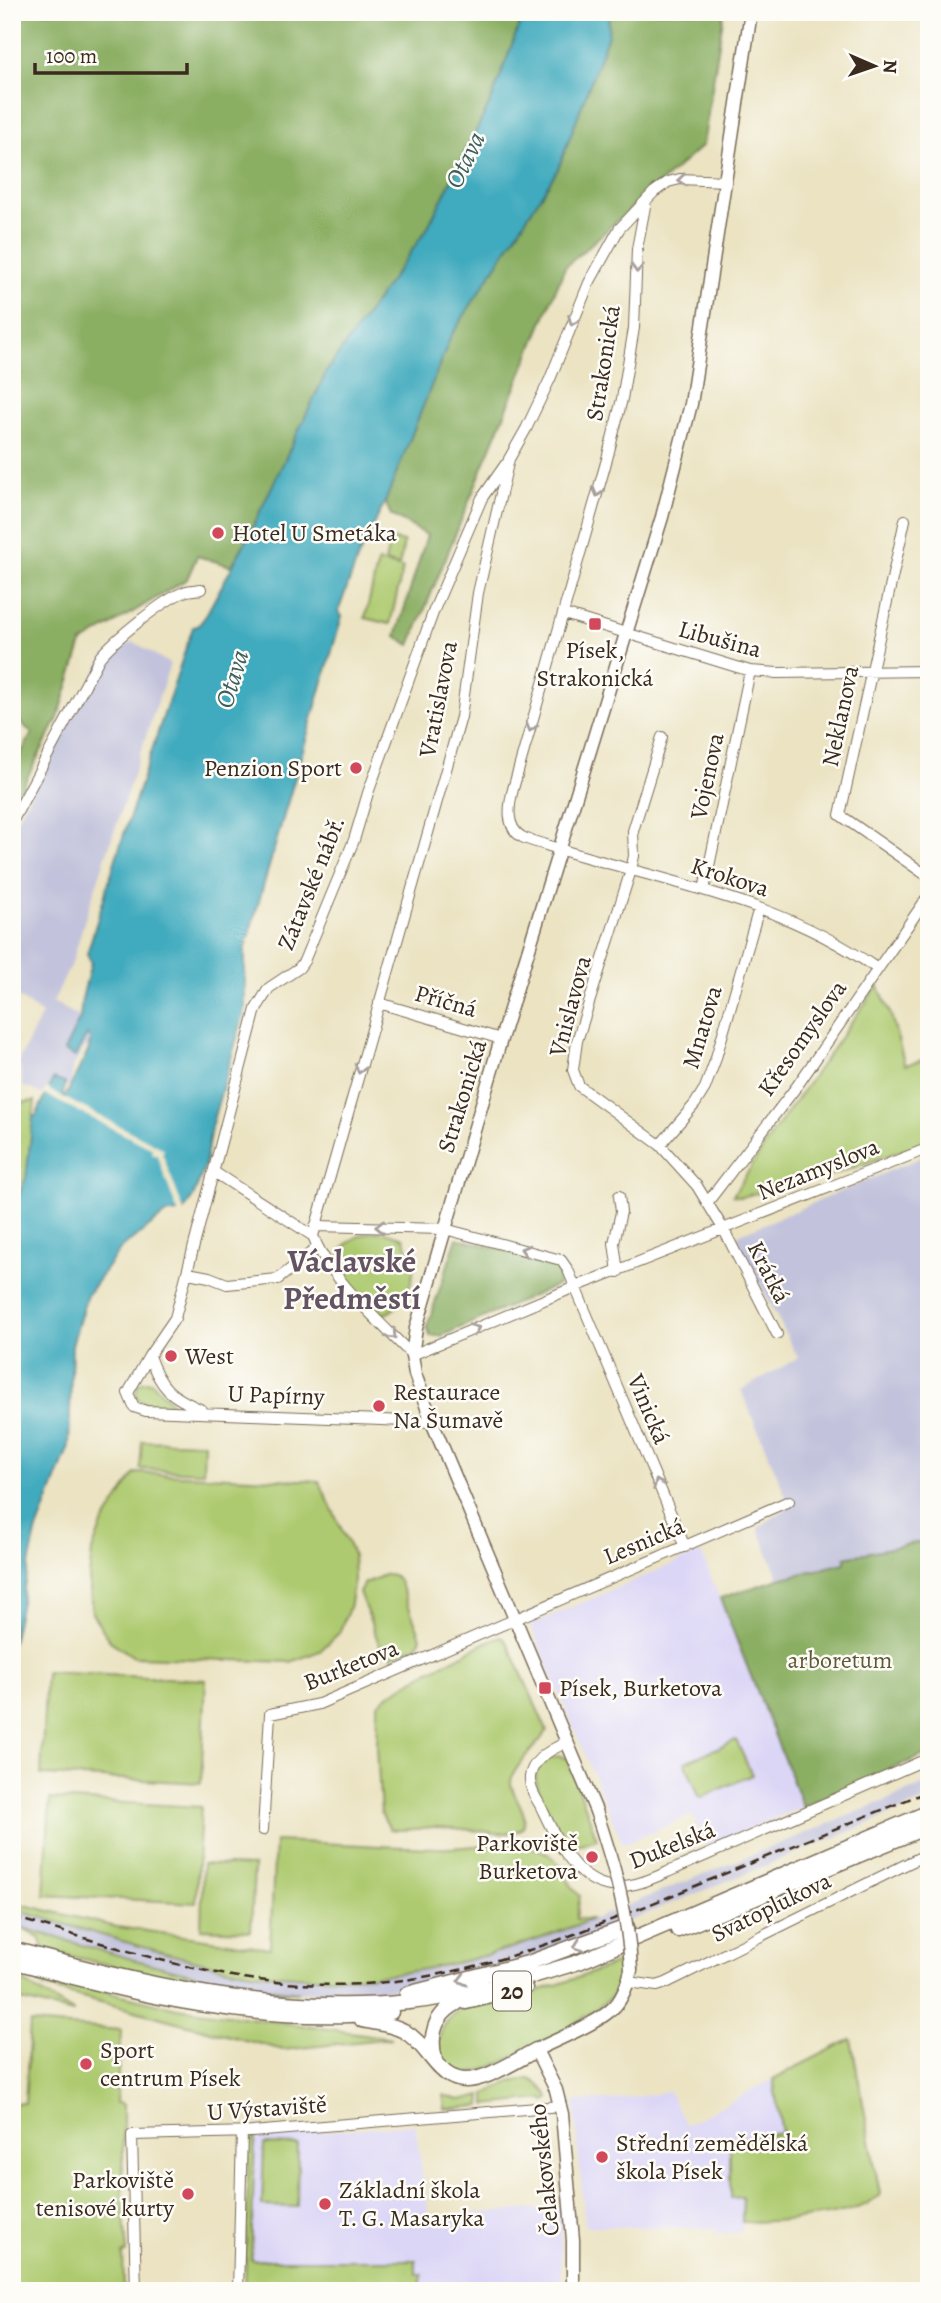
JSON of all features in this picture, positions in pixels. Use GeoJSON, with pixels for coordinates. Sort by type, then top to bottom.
{"type":"FeatureCollection","features":[{"type":"Feature","properties":{"kind":"highway","name":"20"},"geometry":{"type":"LineString","coordinates":[[12,1961],[198,2006],[268,2013],[332,2010],[457,1995],[568,1965],[612,1949],[929,1812]]}},
{"type":"Feature","properties":{"kind":"highway","name":"20"},"geometry":{"type":"LineString","coordinates":[[12,1949],[109,1975],[200,1994],[380,2013],[457,2003],[516,1990],[581,1970],[929,1826]]}},
{"type":"Feature","properties":{"kind":"highway"},"geometry":{"type":"LineString","coordinates":[[332,2010],[408,1994],[528,1963],[626,1927]]}},
{"type":"Feature","properties":{"kind":"highway"},"geometry":{"type":"LineString","coordinates":[[436,2064],[432,2050],[434,2027],[443,2014],[457,2003]]}},
{"type":"Feature","properties":{"kind":"highway"},"geometry":{"type":"LineString","coordinates":[[332,2010],[405,2031],[444,2073],[454,2079],[482,2077],[536,2050]]}},
{"type":"Feature","properties":{"kind":"main road","name":"Strakonická"},"geometry":{"type":"LineString","coordinates":[[412,1355],[421,1308],[444,1228],[663,517],[691,404],[751,12]]}},
{"type":"Feature","properties":{"kind":"main road"},"geometry":{"type":"LineString","coordinates":[[412,1355],[415,1374],[432,1422],[596,1811],[616,1875],[626,1927],[630,1976],[614,2007],[536,2050]]}},
{"type":"Feature","properties":{"kind":"main road","name":"Čelakovského"},"geometry":{"type":"LineString","coordinates":[[536,2050],[553,2082],[561,2106],[570,2198],[573,2291]]}},
{"type":"Feature","properties":{"kind":"street"},"geometry":{"type":"LineString","coordinates":[[646,201],[668,182],[680,179],[725,181]]}},
{"type":"Feature","properties":{"kind":"street","name":"Vratislavova"},"geometry":{"type":"LineString","coordinates":[[314,1231],[461,717],[478,593],[509,459],[550,379],[589,283],[620,229],[646,201]]}},
{"type":"Feature","properties":{"kind":"street","name":"Strakonická"},"geometry":{"type":"LineString","coordinates":[[560,850],[522,837],[513,827],[508,810],[622,398],[634,328],[638,250],[646,201]]}},
{"type":"Feature","properties":{"kind":"street","name":"Zátavské nábř."},"geometry":{"type":"LineString","coordinates":[[128,1393],[175,1318],[256,1009],[269,988],[299,968],[304,961],[354,840],[368,793],[434,610],[482,498],[509,459]]}},
{"type":"Feature","properties":{"kind":"street","name":"Neklanova"},"geometry":{"type":"LineString","coordinates":[[905,520],[841,815],[929,877]]}},
{"type":"Feature","properties":{"kind":"street"},"geometry":{"type":"LineString","coordinates":[[12,822],[100,657],[113,642],[169,601],[185,592],[201,589]]}},
{"type":"Feature","properties":{"kind":"street"},"geometry":{"type":"LineString","coordinates":[[564,614],[628,635]]}},
{"type":"Feature","properties":{"kind":"street","name":"Libušina"},"geometry":{"type":"LineString","coordinates":[[628,635],[750,671],[929,671]]}},
{"type":"Feature","properties":{"kind":"street","name":"Vojenova"},"geometry":{"type":"LineString","coordinates":[[704,890],[750,671]]}},
{"type":"Feature","properties":{"kind":"street","name":"Vnislavova"},"geometry":{"type":"LineString","coordinates":[[662,737],[633,831],[634,856],[631,870],[577,1041],[573,1070],[579,1086],[660,1145],[696,1186],[724,1230]]}},
{"type":"Feature","properties":{"kind":"street","name":"Krokova"},"geometry":{"type":"LineString","coordinates":[[560,850],[704,890],[797,922],[825,935],[876,968]]}},
{"type":"Feature","properties":{"kind":"street","name":"Křesomyslova"},"geometry":{"type":"LineString","coordinates":[[707,1203],[797,1086],[929,895]]}},
{"type":"Feature","properties":{"kind":"street","name":"Mnatova"},"geometry":{"type":"LineString","coordinates":[[660,1145],[705,1088],[759,908]]}},
{"type":"Feature","properties":{"kind":"street","name":"Příčná"},"geometry":{"type":"LineString","coordinates":[[379,1003],[501,1039]]}},
{"type":"Feature","properties":{"kind":"street","name":"Nezamyslova"},"geometry":{"type":"LineString","coordinates":[[412,1355],[575,1287],[929,1148]]}},
{"type":"Feature","properties":{"kind":"street"},"geometry":{"type":"LineString","coordinates":[[214,1172],[314,1231],[317,1248],[339,1278],[412,1355]]}},
{"type":"Feature","properties":{"kind":"street"},"geometry":{"type":"LineString","coordinates":[[618,1272],[614,1243],[621,1212],[619,1196]]}},
{"type":"Feature","properties":{"kind":"street","name":"Vinická"},"geometry":{"type":"LineString","coordinates":[[314,1231],[444,1228],[554,1257],[565,1264],[685,1547]]}},
{"type":"Feature","properties":{"kind":"street","name":"Krátká"},"geometry":{"type":"LineString","coordinates":[[724,1230],[777,1334]]}},
{"type":"Feature","properties":{"kind":"street"},"geometry":{"type":"LineString","coordinates":[[188,1273],[227,1283],[278,1279],[317,1248]]}},
{"type":"Feature","properties":{"kind":"street"},"geometry":{"type":"LineString","coordinates":[[149,1356],[156,1378],[168,1393],[209,1413]]}},
{"type":"Feature","properties":{"kind":"street","name":"U Papírny"},"geometry":{"type":"LineString","coordinates":[[128,1393],[134,1407],[146,1411],[432,1422]]}},
{"type":"Feature","properties":{"kind":"street","name":"Lesnická"},"geometry":{"type":"LineString","coordinates":[[514,1619],[789,1501]]}},
{"type":"Feature","properties":{"kind":"street","name":"Burketova"},"geometry":{"type":"LineString","coordinates":[[263,1830],[270,1714],[319,1704],[514,1619]]}},
{"type":"Feature","properties":{"kind":"street","name":"Dukelská"},"geometry":{"type":"LineString","coordinates":[[568,1742],[543,1756],[535,1765],[530,1775],[531,1787],[556,1839],[570,1858],[596,1882],[612,1886],[637,1884],[677,1868],[929,1758]]}},
{"type":"Feature","properties":{"kind":"street","name":"Svatoplukova"},"geometry":{"type":"LineString","coordinates":[[630,1976],[657,1986],[666,1983],[929,1853]]}},
{"type":"Feature","properties":{"kind":"street","name":"U Výstaviště"},"geometry":{"type":"LineString","coordinates":[[136,2291],[132,2135],[242,2132],[561,2106]]}},
{"type":"Feature","properties":{"kind":"street"},"geometry":{"type":"LineString","coordinates":[[238,2291],[242,2132]]}},
{"type":"Feature","properties":{"kind":"shaded area"},"geometry":{"type":"Polygon","coordinates":[[[134,642],[170,664],[73,960],[53,1002],[78,1016],[89,1036],[88,1048],[85,1047],[74,1065],[69,1086],[51,1085],[46,1096],[23,1086],[19,1060],[42,1014],[12,993],[12,829],[104,656],[134,642]]]}},
{"type":"Feature","properties":{"kind":"shaded area"},"geometry":{"type":"Polygon","coordinates":[[[929,1154],[929,1540],[845,1557],[846,1563],[779,1579],[758,1528],[790,1506],[741,1390],[798,1358],[736,1236],[929,1154]]]}},
{"type":"Feature","properties":{"kind":"shaded area"},"geometry":{"type":"Polygon","coordinates":[[[701,1552],[803,1807],[705,1846],[692,1815],[623,1844],[530,1625],[701,1552]]]}},
{"type":"Feature","properties":{"kind":"shaded area"},"geometry":{"type":"Polygon","coordinates":[[[929,1783],[929,1799],[574,1943],[527,1958],[407,1988],[333,1993],[299,1992],[227,1983],[140,1962],[12,1925],[12,1909],[262,1973],[333,1978],[440,1968],[503,1952],[569,1929],[929,1783]]]}},
{"type":"Feature","properties":{"kind":"shaded area"},"geometry":{"type":"Polygon","coordinates":[[[773,2079],[782,2133],[730,2140],[730,2198],[743,2197],[743,2228],[740,2233],[716,2234],[715,2229],[585,2226],[574,2101],[614,2100],[669,2092],[686,2125],[773,2079]]]}},
{"type":"Feature","properties":{"kind":"shaded area"},"geometry":{"type":"Polygon","coordinates":[[[415,2124],[429,2216],[562,2207],[560,2291],[420,2289],[422,2274],[416,2274],[416,2260],[251,2260],[255,2137],[415,2124]]]}},
{"type":"Feature","properties":{"kind":"green space"},"geometry":{"type":"Polygon","coordinates":[[[12,12],[524,12],[492,99],[427,229],[327,371],[246,541],[231,566],[197,556],[187,579],[82,643],[58,718],[12,807],[12,770],[32,733],[12,714],[12,12]]]}},
{"type":"Feature","properties":{"kind":"green space"},"geometry":{"type":"Polygon","coordinates":[[[609,12],[724,12],[703,145],[565,267],[410,645],[396,636],[427,535],[391,515],[385,502],[451,336],[558,169],[608,35],[609,12]]]}},
{"type":"Feature","properties":{"kind":"green space"},"geometry":{"type":"Polygon","coordinates":[[[390,539],[404,542],[399,566],[385,562],[390,539]]]}},
{"type":"Feature","properties":{"kind":"green space"},"geometry":{"type":"Polygon","coordinates":[[[378,562],[403,568],[390,624],[365,618],[378,562]]]}},
{"type":"Feature","properties":{"kind":"green space"},"geometry":{"type":"Polygon","coordinates":[[[878,985],[891,1015],[905,1065],[929,1058],[929,1141],[838,1173],[741,1197],[733,1195],[772,1134],[878,985]]]}},
{"type":"Feature","properties":{"kind":"green space"},"geometry":{"type":"Polygon","coordinates":[[[35,1101],[26,1178],[12,1211],[12,1124],[19,1103],[35,1101]]]}},
{"type":"Feature","properties":{"kind":"green space"},"geometry":{"type":"Polygon","coordinates":[[[373,1232],[386,1232],[404,1238],[412,1264],[413,1272],[408,1291],[396,1307],[385,1314],[359,1296],[349,1284],[342,1272],[340,1259],[344,1248],[355,1238],[373,1232]]]}},
{"type":"Feature","properties":{"kind":"green space"},"geometry":{"type":"Polygon","coordinates":[[[457,1238],[560,1265],[558,1285],[441,1336],[430,1336],[427,1326],[457,1238]]]}},
{"type":"Feature","properties":{"kind":"green space"},"geometry":{"type":"Polygon","coordinates":[[[139,1383],[153,1383],[174,1406],[149,1404],[138,1400],[136,1392],[139,1383]]]}},
{"type":"Feature","properties":{"kind":"green space"},"geometry":{"type":"Polygon","coordinates":[[[142,1441],[204,1443],[203,1472],[140,1469],[142,1441]]]}},
{"type":"Feature","properties":{"kind":"green space"},"geometry":{"type":"Polygon","coordinates":[[[135,1473],[319,1481],[353,1554],[354,1580],[349,1608],[339,1633],[320,1651],[291,1662],[134,1657],[110,1641],[92,1613],[89,1577],[92,1551],[101,1527],[135,1473]]]}},
{"type":"Feature","properties":{"kind":"green space","name":"arboretum"},"geometry":{"type":"Polygon","coordinates":[[[929,1540],[929,1753],[803,1807],[720,1598],[779,1579],[845,1563],[845,1557],[929,1540]]]}},
{"type":"Feature","properties":{"kind":"green space"},"geometry":{"type":"Polygon","coordinates":[[[387,1574],[398,1579],[421,1637],[417,1646],[392,1656],[382,1651],[359,1592],[365,1583],[387,1574]]]}},
{"type":"Feature","properties":{"kind":"green space"},"geometry":{"type":"Polygon","coordinates":[[[502,1637],[508,1643],[547,1731],[512,1777],[512,1788],[523,1811],[522,1828],[502,1833],[444,1827],[390,1829],[381,1813],[377,1747],[378,1704],[423,1674],[502,1637]]]}},
{"type":"Feature","properties":{"kind":"green space"},"geometry":{"type":"Polygon","coordinates":[[[46,1672],[206,1680],[201,1783],[41,1775],[46,1672]]]}},
{"type":"Feature","properties":{"kind":"green space"},"geometry":{"type":"Polygon","coordinates":[[[736,1740],[752,1775],[700,1798],[685,1762],[736,1740]]]}},
{"type":"Feature","properties":{"kind":"green space"},"geometry":{"type":"Polygon","coordinates":[[[560,1756],[568,1759],[597,1839],[571,1847],[573,1844],[565,1838],[545,1806],[536,1779],[540,1765],[548,1759],[560,1756]]]}},
{"type":"Feature","properties":{"kind":"green space"},"geometry":{"type":"Polygon","coordinates":[[[50,1799],[201,1807],[196,1903],[44,1895],[50,1799]]]}},
{"type":"Feature","properties":{"kind":"green space"},"geometry":{"type":"Polygon","coordinates":[[[275,1841],[437,1848],[508,1844],[535,1848],[554,1858],[580,1896],[576,1919],[592,1919],[503,1951],[458,1962],[368,1976],[322,1977],[276,1975],[228,1968],[12,1909],[12,1902],[117,1927],[270,1948],[275,1841]]]}},
{"type":"Feature","properties":{"kind":"green space"},"geometry":{"type":"Polygon","coordinates":[[[203,1864],[254,1866],[251,1931],[201,1929],[203,1864]]]}},
{"type":"Feature","properties":{"kind":"green space"},"geometry":{"type":"Polygon","coordinates":[[[23,1928],[194,1975],[299,1992],[203,1984],[108,1965],[45,1950],[40,1938],[23,1928]]]}},
{"type":"Feature","properties":{"kind":"green space"},"geometry":{"type":"Polygon","coordinates":[[[621,1962],[620,1982],[610,1998],[575,2023],[530,2049],[490,2068],[470,2073],[451,2068],[440,2055],[439,2039],[442,2031],[451,2016],[463,2008],[523,1995],[621,1962]]]}},
{"type":"Feature","properties":{"kind":"green space"},"geometry":{"type":"Polygon","coordinates":[[[23,1972],[177,2008],[392,2038],[283,2050],[44,1987],[23,1972]]]}},
{"type":"Feature","properties":{"kind":"green space"},"geometry":{"type":"Polygon","coordinates":[[[12,1975],[73,2013],[18,2000],[20,1991],[12,1987],[12,1975]]]}},
{"type":"Feature","properties":{"kind":"green space"},"geometry":{"type":"Polygon","coordinates":[[[30,2023],[121,2030],[116,2103],[123,2104],[123,2203],[127,2253],[123,2254],[124,2291],[12,2291],[12,2103],[25,2103],[30,2023]]]}},
{"type":"Feature","properties":{"kind":"green space"},"geometry":{"type":"Polygon","coordinates":[[[851,2039],[880,2194],[871,2202],[837,2213],[742,2222],[743,2197],[730,2198],[730,2140],[782,2133],[773,2079],[851,2039]]]}},
{"type":"Feature","properties":{"kind":"green space"},"geometry":{"type":"Polygon","coordinates":[[[529,2079],[546,2092],[549,2098],[545,2102],[543,2099],[486,2105],[486,2094],[510,2082],[529,2079]]]}},
{"type":"Feature","properties":{"kind":"green space"},"geometry":{"type":"Polygon","coordinates":[[[443,2095],[460,2100],[482,2095],[481,2106],[445,2109],[443,2095]]]}},
{"type":"Feature","properties":{"kind":"green space"},"geometry":{"type":"Polygon","coordinates":[[[255,2135],[251,2260],[416,2260],[416,2274],[422,2274],[420,2289],[430,2291],[245,2291],[249,2142],[255,2135]]]}},
{"type":"Feature","properties":{"kind":"green space"},"geometry":{"type":"Polygon","coordinates":[[[264,2144],[298,2145],[297,2207],[262,2206],[264,2144]]]}},
{"type":"Feature","properties":{"kind":"water","name":"Otava"},"geometry":{"type":"Polygon","coordinates":[[[524,12],[609,12],[608,35],[558,169],[451,336],[385,502],[359,555],[338,612],[342,616],[245,949],[245,1010],[211,1127],[205,1165],[193,1197],[183,1211],[166,1214],[122,1247],[87,1295],[72,1345],[69,1446],[36,1533],[12,1643],[12,1211],[26,1178],[33,1117],[36,1116],[53,1079],[65,1083],[64,1099],[89,1049],[90,1039],[87,1035],[75,1057],[64,1051],[80,1018],[91,963],[87,954],[116,858],[193,627],[198,626],[205,617],[246,541],[327,371],[427,229],[492,99],[524,12]]]}},
{"type":"Feature","properties":{"kind":"pier"},"geometry":{"type":"Polygon","coordinates":[[[47,1087],[164,1149],[162,1153],[185,1214],[179,1215],[157,1155],[152,1153],[153,1149],[42,1095],[47,1087]]]}},
{"type":"Feature","properties":{"kind":"railway"},"geometry":{"type":"LineString","coordinates":[[12,1917],[155,1958],[264,1981],[353,1984],[403,1980],[451,1972],[497,1960],[589,1929],[929,1791]]}},
{"type":"Feature","properties":{"kind":"place","name":"Hotel U Smetáka"},"geometry":{"type":"Point","coordinates":[218,533]}},
{"type":"Feature","properties":{"kind":"place","name":"Písek, Strakonická"},"geometry":{"type":"Point","coordinates":[595,624]}},
{"type":"Feature","properties":{"kind":"place","name":"Penzion Sport"},"geometry":{"type":"Point","coordinates":[356,768]}},
{"type":"Feature","properties":{"kind":"place","name":"West"},"geometry":{"type":"Point","coordinates":[171,1356]}},
{"type":"Feature","properties":{"kind":"place","name":"Restaurace Na Šumavě"},"geometry":{"type":"Point","coordinates":[379,1406]}},
{"type":"Feature","properties":{"kind":"place","name":"Písek, Burketova"},"geometry":{"type":"Point","coordinates":[545,1688]}},
{"type":"Feature","properties":{"kind":"place","name":"Parkoviště Burketova"},"geometry":{"type":"Point","coordinates":[592,1857]}},
{"type":"Feature","properties":{"kind":"place","name":"Sport centrum Písek"},"geometry":{"type":"Point","coordinates":[86,2064]}},
{"type":"Feature","properties":{"kind":"place","name":"Střední zemědělská škola Písek"},"geometry":{"type":"Point","coordinates":[602,2157]}},
{"type":"Feature","properties":{"kind":"place","name":"Parkoviště tenisové kurty"},"geometry":{"type":"Point","coordinates":[188,2194]}},
{"type":"Feature","properties":{"kind":"place","name":"Základní škola T. G. Masaryka"},"geometry":{"type":"Point","coordinates":[325,2204]}},
{"type":"Feature","properties":{"kind":"district","name":"Václavské Předměstí"},"geometry":{"type":"Point","coordinates":[352,1280]}}]}
